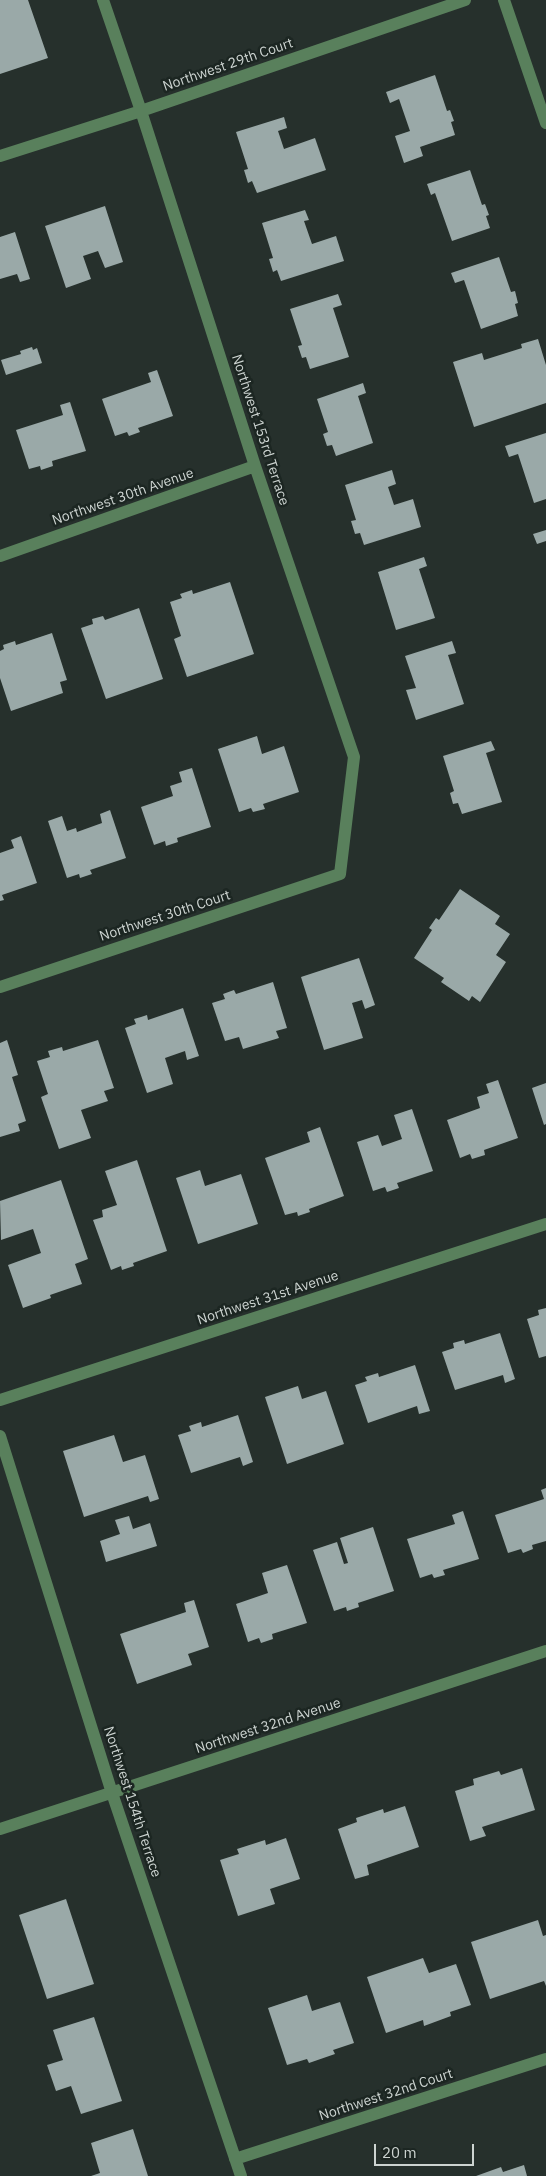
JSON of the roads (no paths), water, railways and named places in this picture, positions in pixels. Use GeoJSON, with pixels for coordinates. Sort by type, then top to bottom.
{"type":"FeatureCollection","features":[{"type":"Feature","properties":{"kind":"street","name":"Northwest 153rd Terrace"},"geometry":{"type":"LineString","coordinates":[[103,0],[141,111],[255,466],[354,757],[340,874]]}},
{"type":"Feature","properties":{"kind":"street","name":"Northwest 29th Court"},"geometry":{"type":"LineString","coordinates":[[0,156],[141,111],[465,0]]}},
{"type":"Feature","properties":{"kind":"street"},"geometry":{"type":"LineString","coordinates":[[504,0],[546,123]]}},
{"type":"Feature","properties":{"kind":"street","name":"Northwest 30th Avenue"},"geometry":{"type":"LineString","coordinates":[[0,556],[255,466]]}},
{"type":"Feature","properties":{"kind":"street","name":"Northwest 30th Court"},"geometry":{"type":"LineString","coordinates":[[0,987],[340,874]]}},
{"type":"Feature","properties":{"kind":"street","name":"Northwest 31st Avenue"},"geometry":{"type":"LineString","coordinates":[[0,1400],[546,1224]]}},
{"type":"Feature","properties":{"kind":"street","name":"Northwest 154th Terrace"},"geometry":{"type":"LineString","coordinates":[[0,1436],[112,1793],[241,2176]]}},
{"type":"Feature","properties":{"kind":"street","name":"Northwest 32nd Avenue"},"geometry":{"type":"LineString","coordinates":[[0,1829],[546,1651]]}},
{"type":"Feature","properties":{"kind":"street","name":"Northwest 32nd Court"},"geometry":{"type":"LineString","coordinates":[[235,2159],[546,2059]]}}]}
